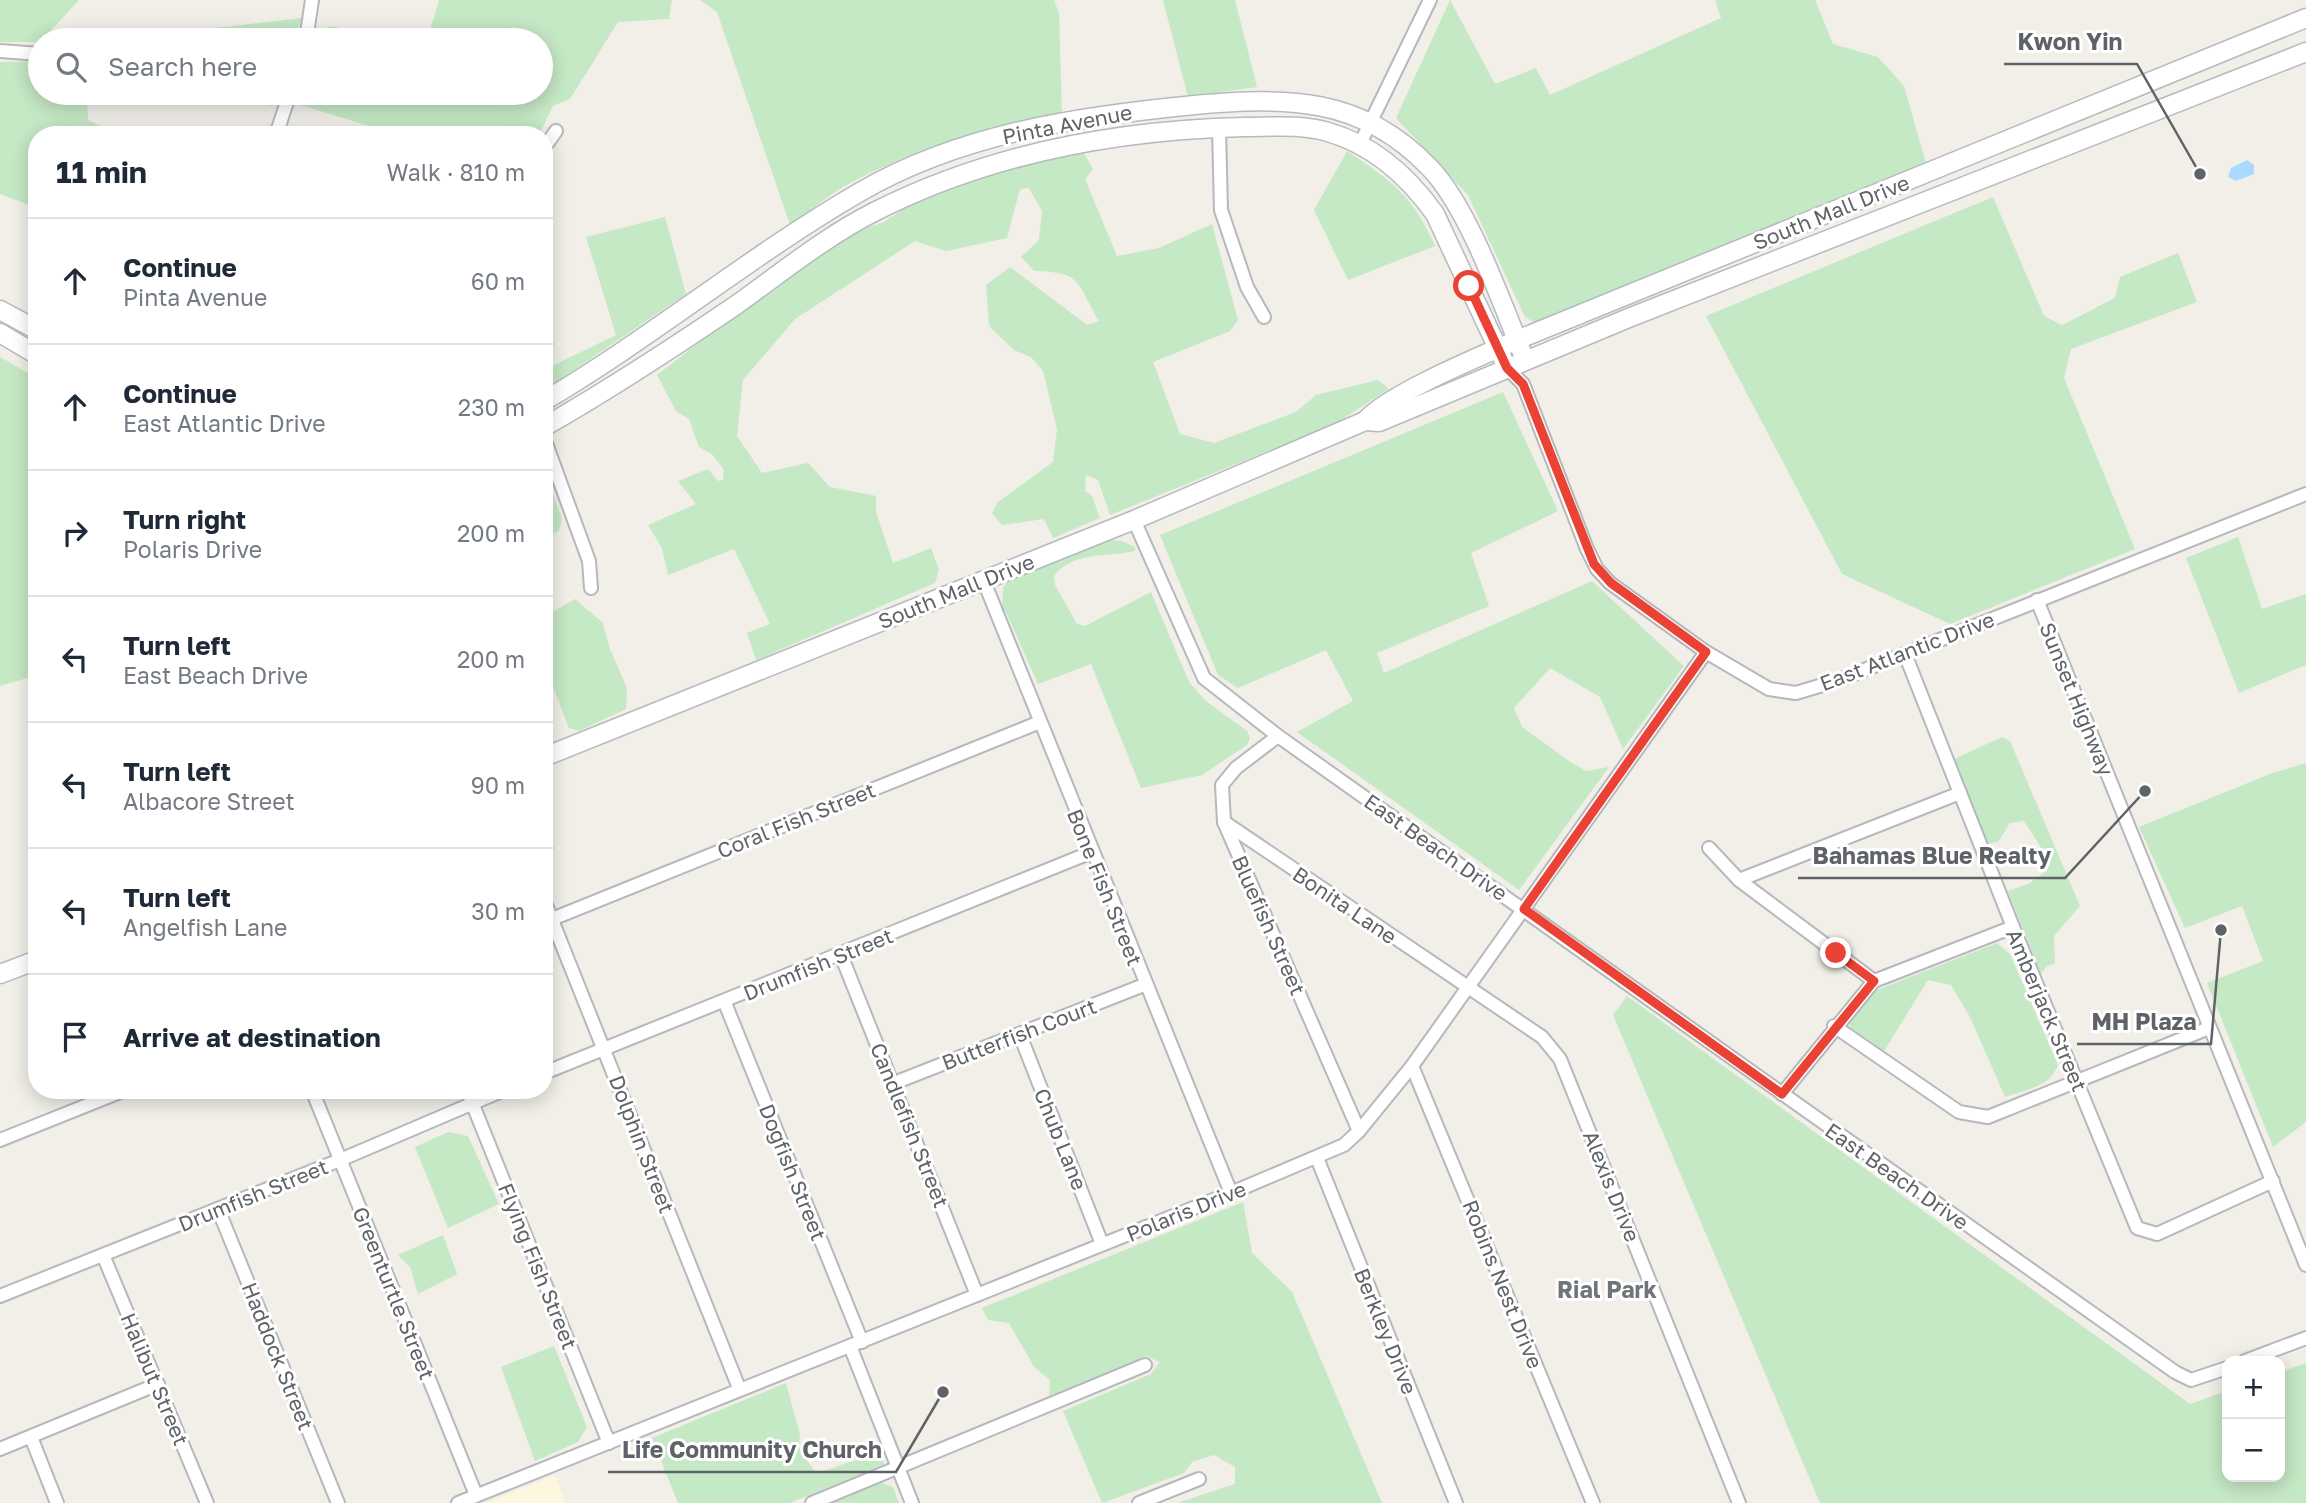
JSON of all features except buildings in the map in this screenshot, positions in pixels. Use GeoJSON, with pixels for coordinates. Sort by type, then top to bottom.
{"type":"FeatureCollection","features":[{"type":"Feature","properties":{"kind":"street"},"geometry":{"type":"LineString","coordinates":[[308,28],[312,0]]}},
{"type":"Feature","properties":{"kind":"street"},"geometry":{"type":"LineString","coordinates":[[1360,144],[1430,0]]}},
{"type":"Feature","properties":{"kind":"street","name":"South Mall Drive"},"geometry":{"type":"LineString","coordinates":[[553,753],[1134,520],[1365,421],[1374,411],[1497,348],[2306,18]]}},
{"type":"Feature","properties":{"kind":"street"},"geometry":{"type":"LineString","coordinates":[[0,51],[28,53]]}},
{"type":"Feature","properties":{"kind":"street","name":"South Mall Drive"},"geometry":{"type":"LineString","coordinates":[[1365,421],[1379,422],[1631,317],[2306,51]]}},
{"type":"Feature","properties":{"kind":"street","name":"Pinta Avenue"},"geometry":{"type":"LineString","coordinates":[[553,395],[654,333],[790,236],[862,191],[937,156],[1025,128],[1139,111],[1214,104],[1293,102],[1333,108],[1370,124],[1400,142],[1443,181],[1456,201],[1525,360]]}},
{"type":"Feature","properties":{"kind":"street"},"geometry":{"type":"LineString","coordinates":[[279,126],[286,105]]}},
{"type":"Feature","properties":{"kind":"street"},"geometry":{"type":"LineString","coordinates":[[1219,128],[1221,210],[1247,287],[1264,317]]}},
{"type":"Feature","properties":{"kind":"street","name":"Pinta Avenue"},"geometry":{"type":"LineString","coordinates":[[553,422],[668,352],[800,258],[875,211],[950,179],[1034,153],[1142,134],[1219,128],[1311,128],[1360,144],[1406,180],[1435,214],[1507,368]]}},
{"type":"Feature","properties":{"kind":"street"},"geometry":{"type":"LineString","coordinates":[[553,135],[556,131]]}},
{"type":"Feature","properties":{"kind":"street"},"geometry":{"type":"LineString","coordinates":[[862,191],[875,211]]}},
{"type":"Feature","properties":{"kind":"street"},"geometry":{"type":"LineString","coordinates":[[1623,297],[1631,317]]}},
{"type":"Feature","properties":{"kind":"street"},"geometry":{"type":"LineString","coordinates":[[0,310],[28,325]]}},
{"type":"Feature","properties":{"kind":"street"},"geometry":{"type":"LineString","coordinates":[[0,334],[28,350]]}},
{"type":"Feature","properties":{"kind":"street","name":"East Atlantic Drive"},"geometry":{"type":"LineString","coordinates":[[1523,384],[1525,360]]}},
{"type":"Feature","properties":{"kind":"street","name":"East Atlantic Drive"},"geometry":{"type":"LineString","coordinates":[[1507,368],[1523,384],[1597,569],[1611,583],[1706,652],[1769,688],[1796,693],[1905,654],[2306,494]]}},
{"type":"Feature","properties":{"kind":"street"},"geometry":{"type":"LineString","coordinates":[[553,463],[589,561],[591,588]]}},
{"type":"Feature","properties":{"kind":"street","name":"East Beach Drive"},"geometry":{"type":"LineString","coordinates":[[1134,520],[1204,678],[1278,736],[2175,1372],[2191,1380],[2222,1370]]}},
{"type":"Feature","properties":{"kind":"street","name":"Bone Fish Street"},"geometry":{"type":"LineString","coordinates":[[983,579],[1144,985],[1231,1193]]}},
{"type":"Feature","properties":{"kind":"street","name":"Sunset Highway"},"geometry":{"type":"LineString","coordinates":[[2037,600],[2306,1265]]}},
{"type":"Feature","properties":{"kind":"street","name":"Polaris Drive"},"geometry":{"type":"LineString","coordinates":[[458,1503],[739,1388],[856,1344],[1231,1193],[1344,1145],[1359,1131],[1412,1066],[1706,652]]}},
{"type":"Feature","properties":{"kind":"street","name":"Amberjack Street"},"geometry":{"type":"LineString","coordinates":[[1905,654],[2013,927],[2137,1228],[2157,1234],[2273,1181]]}},
{"type":"Feature","properties":{"kind":"street","name":"Coral Fish Street"},"geometry":{"type":"LineString","coordinates":[[553,919],[1040,722]]}},
{"type":"Feature","properties":{"kind":"street","name":"Bluefish Street"},"geometry":{"type":"LineString","coordinates":[[1278,736],[1236,768],[1222,785],[1224,822],[1359,1131]]}},
{"type":"Feature","properties":{"kind":"street"},"geometry":{"type":"LineString","coordinates":[[1739,880],[1960,793]]}},
{"type":"Feature","properties":{"kind":"street","name":"Bonita Lane"},"geometry":{"type":"LineString","coordinates":[[1224,822],[1466,988]]}},
{"type":"Feature","properties":{"kind":"street"},"geometry":{"type":"LineString","coordinates":[[1709,848],[1739,880],[1874,981]]}},
{"type":"Feature","properties":{"kind":"street","name":"Drumfish Street"},"geometry":{"type":"LineString","coordinates":[[553,1069],[724,1003],[1091,852]]}},
{"type":"Feature","properties":{"kind":"street","name":"Dolphin Street"},"geometry":{"type":"LineString","coordinates":[[553,921],[739,1388]]}},
{"type":"Feature","properties":{"kind":"street"},"geometry":{"type":"LineString","coordinates":[[1782,1094],[1874,981],[2013,927]]}},
{"type":"Feature","properties":{"kind":"street","name":"Candlefish Street"},"geometry":{"type":"LineString","coordinates":[[841,955],[977,1295]]}},
{"type":"Feature","properties":{"kind":"street"},"geometry":{"type":"LineString","coordinates":[[0,974],[28,963]]}},
{"type":"Feature","properties":{"kind":"street","name":"Butterfish Court"},"geometry":{"type":"LineString","coordinates":[[894,1083],[1144,985]]}},
{"type":"Feature","properties":{"kind":"street","name":"Alexis Drive"},"geometry":{"type":"LineString","coordinates":[[1466,988],[1542,1037],[1560,1059],[1739,1503]]}},
{"type":"Feature","properties":{"kind":"street","name":"Dogfish Street"},"geometry":{"type":"LineString","coordinates":[[724,1003],[856,1344],[912,1503]]}},
{"type":"Feature","properties":{"kind":"street"},"geometry":{"type":"LineString","coordinates":[[1834,1027],[1959,1112],[1988,1117],[2210,1028]]}},
{"type":"Feature","properties":{"kind":"street","name":"Chub Lane"},"geometry":{"type":"LineString","coordinates":[[1020,1035],[1102,1244]]}},
{"type":"Feature","properties":{"kind":"street","name":"Robins Nest Drive"},"geometry":{"type":"LineString","coordinates":[[1412,1066],[1593,1503]]}},
{"type":"Feature","properties":{"kind":"street"},"geometry":{"type":"LineString","coordinates":[[0,1140],[102,1099]]}},
{"type":"Feature","properties":{"kind":"street","name":"Greenturtle Street"},"geometry":{"type":"LineString","coordinates":[[316,1099],[476,1496]]}},
{"type":"Feature","properties":{"kind":"street","name":"Flying Fish Street"},"geometry":{"type":"LineString","coordinates":[[470,1099],[609,1443]]}},
{"type":"Feature","properties":{"kind":"street","name":"Drumfish Street"},"geometry":{"type":"LineString","coordinates":[[0,1296],[340,1160],[482,1099]]}},
{"type":"Feature","properties":{"kind":"street","name":"Berkley Drive"},"geometry":{"type":"LineString","coordinates":[[1317,1158],[1456,1503]]}},
{"type":"Feature","properties":{"kind":"street","name":"Haddock Street"},"geometry":{"type":"LineString","coordinates":[[218,1209],[338,1503]]}},
{"type":"Feature","properties":{"kind":"street","name":"Halibut Street"},"geometry":{"type":"LineString","coordinates":[[103,1255],[206,1503]]}},
{"type":"Feature","properties":{"kind":"street"},"geometry":{"type":"LineString","coordinates":[[2258,1356],[2306,1338]]}},
{"type":"Feature","properties":{"kind":"street"},"geometry":{"type":"LineString","coordinates":[[812,1503],[1145,1365]]}},
{"type":"Feature","properties":{"kind":"street"},"geometry":{"type":"LineString","coordinates":[[0,1449],[158,1384]]}},
{"type":"Feature","properties":{"kind":"street"},"geometry":{"type":"LineString","coordinates":[[31,1437],[57,1503]]}},
{"type":"Feature","properties":{"kind":"street"},"geometry":{"type":"LineString","coordinates":[[1139,1503],[1199,1479]]}},
{"type":"Feature","properties":{"kind":"shaded area"},"geometry":{"type":"Polygon","coordinates":[[[555,1475],[566,1503],[486,1503],[555,1475]]]}},
{"type":"Feature","properties":{"kind":"green space"},"geometry":{"type":"Polygon","coordinates":[[[0,0],[79,0],[53,28],[28,28],[28,42],[0,42],[0,0]]]}},
{"type":"Feature","properties":{"kind":"green space"},"geometry":{"type":"Polygon","coordinates":[[[439,0],[672,0],[669,19],[618,22],[570,99],[553,106],[543,126],[369,126],[300,105],[553,105],[553,28],[431,28],[439,0]]]}},
{"type":"Feature","properties":{"kind":"green space"},"geometry":{"type":"Polygon","coordinates":[[[700,0],[1054,0],[1059,13],[1062,115],[981,132],[903,159],[844,186],[790,225],[717,12],[700,0]]]}},
{"type":"Feature","properties":{"kind":"green space"},"geometry":{"type":"Polygon","coordinates":[[[1163,0],[1235,0],[1257,87],[1188,97],[1163,0]]]}},
{"type":"Feature","properties":{"kind":"green space"},"geometry":{"type":"Polygon","coordinates":[[[1450,0],[1495,84],[1536,68],[1550,95],[1721,18],[1715,0],[1815,0],[1833,44],[1878,57],[1904,86],[1927,167],[1540,325],[1525,317],[1468,195],[1396,118],[1450,0]]]}},
{"type":"Feature","properties":{"kind":"green space"},"geometry":{"type":"Polygon","coordinates":[[[302,18],[298,28],[215,28],[302,18]]]}},
{"type":"Feature","properties":{"kind":"green space"},"geometry":{"type":"Polygon","coordinates":[[[28,61],[28,105],[87,105],[88,120],[102,126],[28,126],[28,205],[0,194],[0,62],[28,61]]]}},
{"type":"Feature","properties":{"kind":"green space"},"geometry":{"type":"Polygon","coordinates":[[[1347,151],[1400,191],[1418,214],[1435,246],[1348,280],[1314,210],[1347,151]]]}},
{"type":"Feature","properties":{"kind":"green space"},"geometry":{"type":"Polygon","coordinates":[[[1084,153],[1093,169],[1085,179],[1117,256],[1159,248],[1212,224],[1238,320],[1230,331],[1153,362],[1180,434],[1214,443],[1296,412],[1316,395],[1378,380],[1389,389],[1333,425],[1110,515],[1098,480],[1086,475],[1085,491],[1092,496],[1100,518],[1053,538],[1044,519],[1002,525],[992,513],[998,502],[1053,462],[1057,429],[1043,371],[1031,357],[1014,350],[989,326],[986,285],[1010,267],[1087,325],[1099,321],[1081,288],[1070,277],[1034,271],[1021,257],[1039,240],[1042,211],[1029,188],[1020,189],[1007,238],[946,251],[915,241],[795,319],[743,380],[737,436],[762,473],[808,463],[830,487],[876,496],[876,512],[893,563],[931,548],[939,570],[935,583],[756,660],[747,633],[770,624],[734,549],[668,575],[662,548],[648,525],[696,504],[678,481],[708,469],[718,481],[723,480],[724,470],[712,454],[699,447],[689,419],[676,411],[657,375],[788,274],[857,231],[884,222],[907,206],[999,167],[1084,153]]]}},
{"type":"Feature","properties":{"kind":"green space"},"geometry":{"type":"Polygon","coordinates":[[[1993,197],[2044,316],[2062,325],[2115,298],[2120,277],[2178,253],[2197,302],[2071,349],[2064,378],[2135,549],[1950,624],[1842,574],[1706,316],[1993,197]]]}},
{"type":"Feature","properties":{"kind":"green space"},"geometry":{"type":"Polygon","coordinates":[[[665,217],[686,294],[553,383],[553,366],[616,335],[586,237],[665,217]]]}},
{"type":"Feature","properties":{"kind":"green space"},"geometry":{"type":"Polygon","coordinates":[[[0,357],[28,373],[28,678],[0,686],[0,357]]]}},
{"type":"Feature","properties":{"kind":"green space"},"geometry":{"type":"Polygon","coordinates":[[[1503,392],[1558,511],[1471,553],[1489,606],[1377,653],[1384,673],[1592,581],[1684,666],[1623,749],[1600,697],[1550,668],[1514,708],[1522,727],[1569,761],[1586,771],[1609,767],[1519,890],[1297,732],[1353,701],[1326,650],[1238,688],[1218,675],[1160,535],[1503,392]]]}},
{"type":"Feature","properties":{"kind":"green space"},"geometry":{"type":"Polygon","coordinates":[[[553,495],[562,518],[559,531],[553,534],[553,495]]]}},
{"type":"Feature","properties":{"kind":"green space"},"geometry":{"type":"Polygon","coordinates":[[[2238,537],[2262,609],[2306,594],[2306,665],[2239,693],[2186,558],[2238,537]]]}},
{"type":"Feature","properties":{"kind":"green space"},"geometry":{"type":"Polygon","coordinates":[[[1109,540],[1122,541],[1135,547],[1135,551],[1092,556],[1071,562],[1054,576],[1055,585],[1077,624],[1085,626],[1151,592],[1189,682],[1206,701],[1247,731],[1250,738],[1247,745],[1202,775],[1141,788],[1091,664],[1038,684],[1006,612],[1002,610],[1003,587],[1015,574],[1109,540]]]}},
{"type":"Feature","properties":{"kind":"green space"},"geometry":{"type":"Polygon","coordinates":[[[575,599],[602,622],[627,688],[626,709],[579,731],[569,728],[553,686],[553,612],[575,599]]]}},
{"type":"Feature","properties":{"kind":"green space"},"geometry":{"type":"Polygon","coordinates":[[[2002,737],[2010,741],[2080,906],[2054,936],[2055,963],[2046,967],[2041,974],[2008,891],[2028,884],[2047,871],[2044,852],[2024,821],[2010,823],[1998,842],[1987,844],[1952,760],[2002,737]]]}},
{"type":"Feature","properties":{"kind":"green space"},"geometry":{"type":"Polygon","coordinates":[[[2306,763],[2306,1122],[2273,1147],[2207,983],[2263,961],[2242,906],[2185,928],[2139,827],[2270,774],[2306,763]]]}},
{"type":"Feature","properties":{"kind":"green space"},"geometry":{"type":"Polygon","coordinates":[[[1997,943],[2010,954],[2058,1065],[2043,1083],[2005,1097],[1970,1017],[1951,985],[1928,980],[1884,1051],[1850,1027],[1849,1014],[1874,991],[1997,943]]]}},
{"type":"Feature","properties":{"kind":"green space"},"geometry":{"type":"Polygon","coordinates":[[[1627,996],[2190,1404],[2222,1393],[2222,1482],[2285,1482],[2285,1370],[2306,1363],[2306,1503],[1820,1503],[1613,1015],[1627,996]]]}},
{"type":"Feature","properties":{"kind":"green space"},"geometry":{"type":"Polygon","coordinates":[[[448,1132],[468,1136],[499,1204],[448,1228],[415,1147],[448,1132]]]}},
{"type":"Feature","properties":{"kind":"green space"},"geometry":{"type":"Polygon","coordinates":[[[1243,1202],[1252,1253],[1292,1292],[1382,1503],[1177,1503],[1235,1484],[1235,1467],[1214,1455],[1192,1462],[1184,1473],[1102,1503],[1063,1411],[1151,1374],[1160,1362],[1146,1356],[1049,1396],[1050,1380],[1034,1367],[1009,1323],[988,1320],[982,1308],[1243,1202]]]}},
{"type":"Feature","properties":{"kind":"green space"},"geometry":{"type":"Polygon","coordinates":[[[443,1235],[457,1274],[418,1294],[410,1267],[398,1255],[443,1235]]]}},
{"type":"Feature","properties":{"kind":"green space"},"geometry":{"type":"Polygon","coordinates":[[[554,1346],[587,1427],[578,1442],[535,1461],[501,1367],[554,1346]]]}},
{"type":"Feature","properties":{"kind":"green space"},"geometry":{"type":"Polygon","coordinates":[[[786,1383],[800,1435],[799,1447],[814,1471],[818,1473],[878,1452],[882,1455],[884,1464],[790,1503],[678,1503],[652,1438],[786,1383]]]}},
{"type":"Feature","properties":{"kind":"green space"},"geometry":{"type":"Polygon","coordinates":[[[878,1482],[893,1487],[899,1503],[828,1503],[878,1482]]]}},
{"type":"Feature","properties":{"kind":"water"},"geometry":{"type":"Polygon","coordinates":[[[2247,160],[2254,165],[2254,174],[2236,181],[2228,177],[2231,168],[2247,160]]]}},
{"type":"Feature","properties":{"kind":"place","name":"Kwon Yin"},"geometry":{"type":"Point","coordinates":[2200,174]}},
{"type":"Feature","properties":{"kind":"place","name":"Bahamas Blue Realty"},"geometry":{"type":"Point","coordinates":[2145,791]}},
{"type":"Feature","properties":{"kind":"place","name":"MH Plaza"},"geometry":{"type":"Point","coordinates":[2221,930]}},
{"type":"Feature","properties":{"kind":"place","name":"Life Community Church"},"geometry":{"type":"Point","coordinates":[943,1392]}},
{"type":"Feature","properties":{"kind":"district","name":"Rial Park"},"geometry":{"type":"Point","coordinates":[1607,1289]}},
{"type":"Feature","properties":{"kind":"route"},"geometry":{"type":"LineString","coordinates":[[1469,286],[1507,368],[1523,384],[1594,564],[1611,583],[1706,652],[1524,909],[1782,1094],[1874,981],[1836,953]]}}]}
